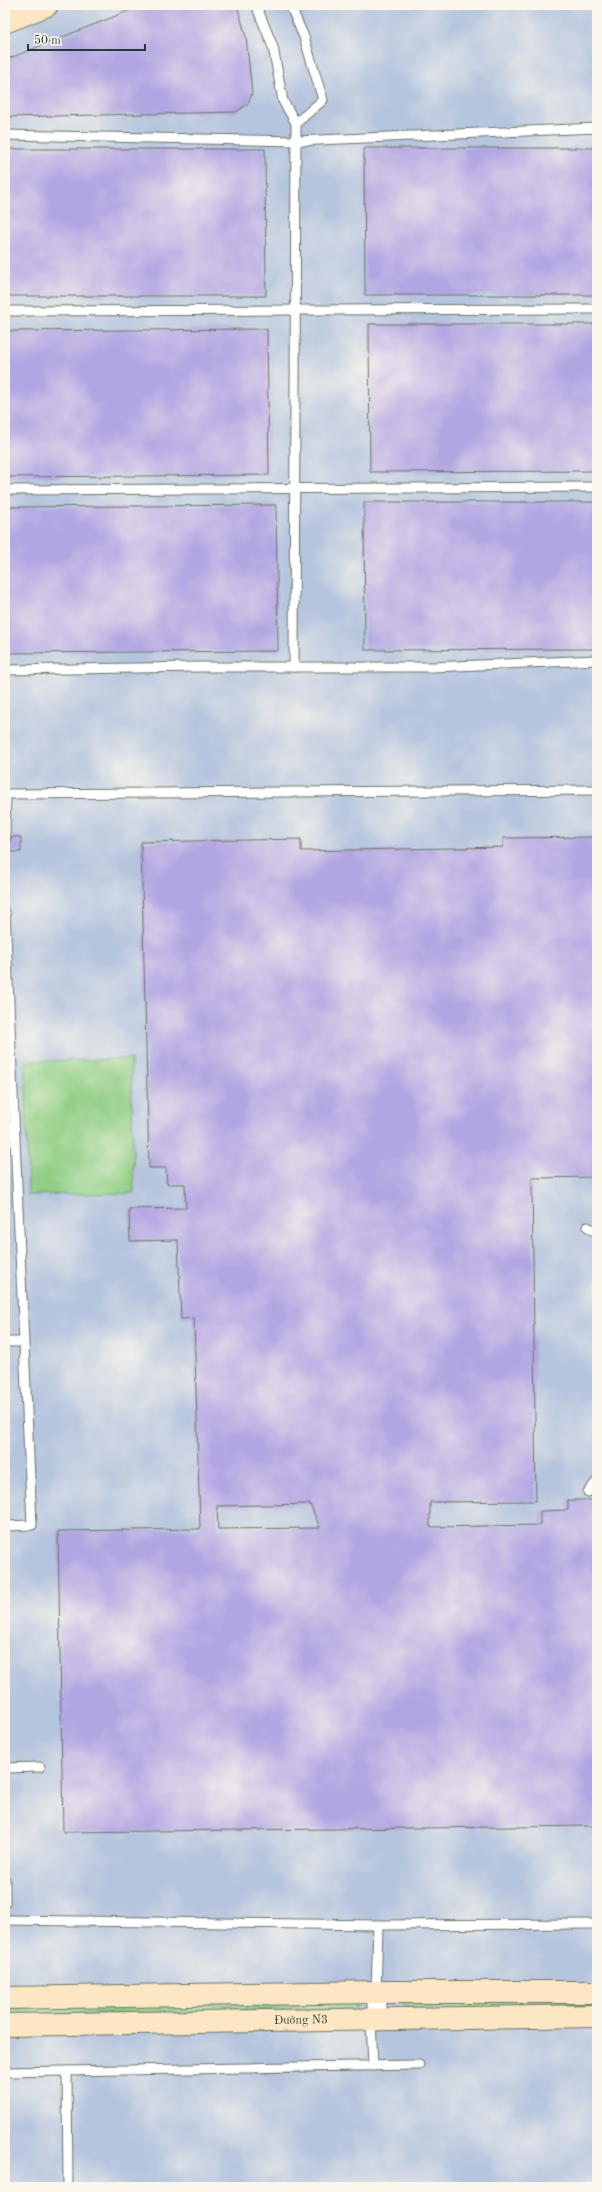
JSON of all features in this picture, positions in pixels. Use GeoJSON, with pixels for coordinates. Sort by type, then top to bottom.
{"type":"FeatureCollection","features":[{"type":"Feature","properties":{"kind":"street"},"geometry":{"type":"LineString","coordinates":[[5,8],[11,5]]}},
{"type":"Feature","properties":{"kind":"street"},"geometry":{"type":"LineString","coordinates":[[5,22],[41,6]]}},
{"type":"Feature","properties":{"kind":"street"},"geometry":{"type":"LineString","coordinates":[[5,1998],[376,1992],[597,1992]]}},
{"type":"Feature","properties":{"kind":"street"},"geometry":{"type":"LineString","coordinates":[[374,2019],[376,1992]]}},
{"type":"Feature","properties":{"kind":"street","name":"Đường N3"},"geometry":{"type":"LineString","coordinates":[[5,2024],[597,2016]]}},
{"type":"Feature","properties":{"kind":"lane"},"geometry":{"type":"LineString","coordinates":[[256,5],[273,47],[283,101],[296,123],[294,667]]}},
{"type":"Feature","properties":{"kind":"lane"},"geometry":{"type":"LineString","coordinates":[[290,5],[304,38],[323,100],[296,123]]}},
{"type":"Feature","properties":{"kind":"lane"},"geometry":{"type":"LineString","coordinates":[[5,135],[296,141],[597,128]]}},
{"type":"Feature","properties":{"kind":"lane"},"geometry":{"type":"LineString","coordinates":[[5,311],[597,309]]}},
{"type":"Feature","properties":{"kind":"lane"},"geometry":{"type":"LineString","coordinates":[[5,490],[295,490],[597,487]]}},
{"type":"Feature","properties":{"kind":"lane"},"geometry":{"type":"LineString","coordinates":[[5,670],[432,667],[597,660]]}},
{"type":"Feature","properties":{"kind":"lane"},"geometry":{"type":"LineString","coordinates":[[5,838],[5,794],[597,790]]}},
{"type":"Feature","properties":{"kind":"lane"},"geometry":{"type":"LineString","coordinates":[[5,912],[32,1525],[5,1526]]}},
{"type":"Feature","properties":{"kind":"lane"},"geometry":{"type":"LineString","coordinates":[[588,1227],[597,1233]]}},
{"type":"Feature","properties":{"kind":"lane"},"geometry":{"type":"LineString","coordinates":[[5,1342],[24,1342]]}},
{"type":"Feature","properties":{"kind":"lane"},"geometry":{"type":"LineString","coordinates":[[588,1492],[597,1481]]}},
{"type":"Feature","properties":{"kind":"lane"},"geometry":{"type":"LineString","coordinates":[[5,1768],[40,1768]]}},
{"type":"Feature","properties":{"kind":"lane"},"geometry":{"type":"LineString","coordinates":[[5,1880],[5,1903]]}},
{"type":"Feature","properties":{"kind":"lane"},"geometry":{"type":"LineString","coordinates":[[5,1920],[378,1925],[597,1924]]}},
{"type":"Feature","properties":{"kind":"lane"},"geometry":{"type":"LineString","coordinates":[[376,1992],[378,1925]]}},
{"type":"Feature","properties":{"kind":"lane"},"geometry":{"type":"LineString","coordinates":[[373,2066],[374,2019]]}},
{"type":"Feature","properties":{"kind":"lane"},"geometry":{"type":"LineString","coordinates":[[5,2072],[419,2065]]}},
{"type":"Feature","properties":{"kind":"lane"},"geometry":{"type":"LineString","coordinates":[[67,2071],[68,2187]]}},
{"type":"Feature","properties":{"kind":"shaded area"},"geometry":{"type":"Polygon","coordinates":[[[5,5],[597,5],[597,2187],[5,2187],[5,5]]]}},
{"type":"Feature","properties":{"kind":"green space"},"geometry":{"type":"Polygon","coordinates":[[[131,1059],[134,1193],[28,1195],[25,1061],[131,1059]]]}},
{"type":"Feature","properties":{"kind":"green space"},"geometry":{"type":"Polygon","coordinates":[[[597,1998],[597,2009],[409,2009],[403,2005],[406,2001],[597,1998]]]}},
{"type":"Feature","properties":{"kind":"green space"},"geometry":{"type":"Polygon","coordinates":[[[358,2002],[356,2009],[5,2016],[5,2006],[358,2002]]]}},
{"type":"Feature","properties":{"kind":"building"},"geometry":{"type":"Polygon","coordinates":[[[143,5],[237,5],[246,37],[252,93],[248,104],[236,112],[5,117],[5,60],[143,5]]]}},
{"type":"Feature","properties":{"kind":"building"},"geometry":{"type":"Polygon","coordinates":[[[364,148],[597,148],[597,295],[365,295],[364,148]]]}},
{"type":"Feature","properties":{"kind":"building"},"geometry":{"type":"Polygon","coordinates":[[[5,149],[265,149],[266,296],[5,296],[5,149]]]}},
{"type":"Feature","properties":{"kind":"building"},"geometry":{"type":"Polygon","coordinates":[[[369,324],[597,324],[597,471],[370,472],[369,324]]]}},
{"type":"Feature","properties":{"kind":"building"},"geometry":{"type":"Polygon","coordinates":[[[267,329],[269,475],[5,477],[5,331],[267,329]]]}},
{"type":"Feature","properties":{"kind":"building"},"geometry":{"type":"Polygon","coordinates":[[[364,502],[597,502],[597,649],[365,650],[364,502]]]}},
{"type":"Feature","properties":{"kind":"building"},"geometry":{"type":"Polygon","coordinates":[[[276,505],[278,651],[5,653],[5,507],[276,505]]]}},
{"type":"Feature","properties":{"kind":"building"},"geometry":{"type":"Polygon","coordinates":[[[11,837],[21,837],[21,852],[5,852],[5,844],[10,841],[11,837]]]}},
{"type":"Feature","properties":{"kind":"building"},"geometry":{"type":"Polygon","coordinates":[[[597,837],[597,1177],[532,1178],[536,1501],[430,1502],[430,1527],[540,1525],[540,1511],[568,1510],[568,1500],[597,1500],[597,1826],[63,1832],[58,1531],[200,1529],[194,1318],[181,1319],[178,1240],[130,1241],[129,1209],[186,1208],[185,1184],[167,1184],[166,1168],[149,1168],[141,842],[301,839],[301,851],[503,847],[503,838],[597,837]],[[310,1504],[217,1506],[218,1529],[320,1528],[310,1504]]]}}]}
